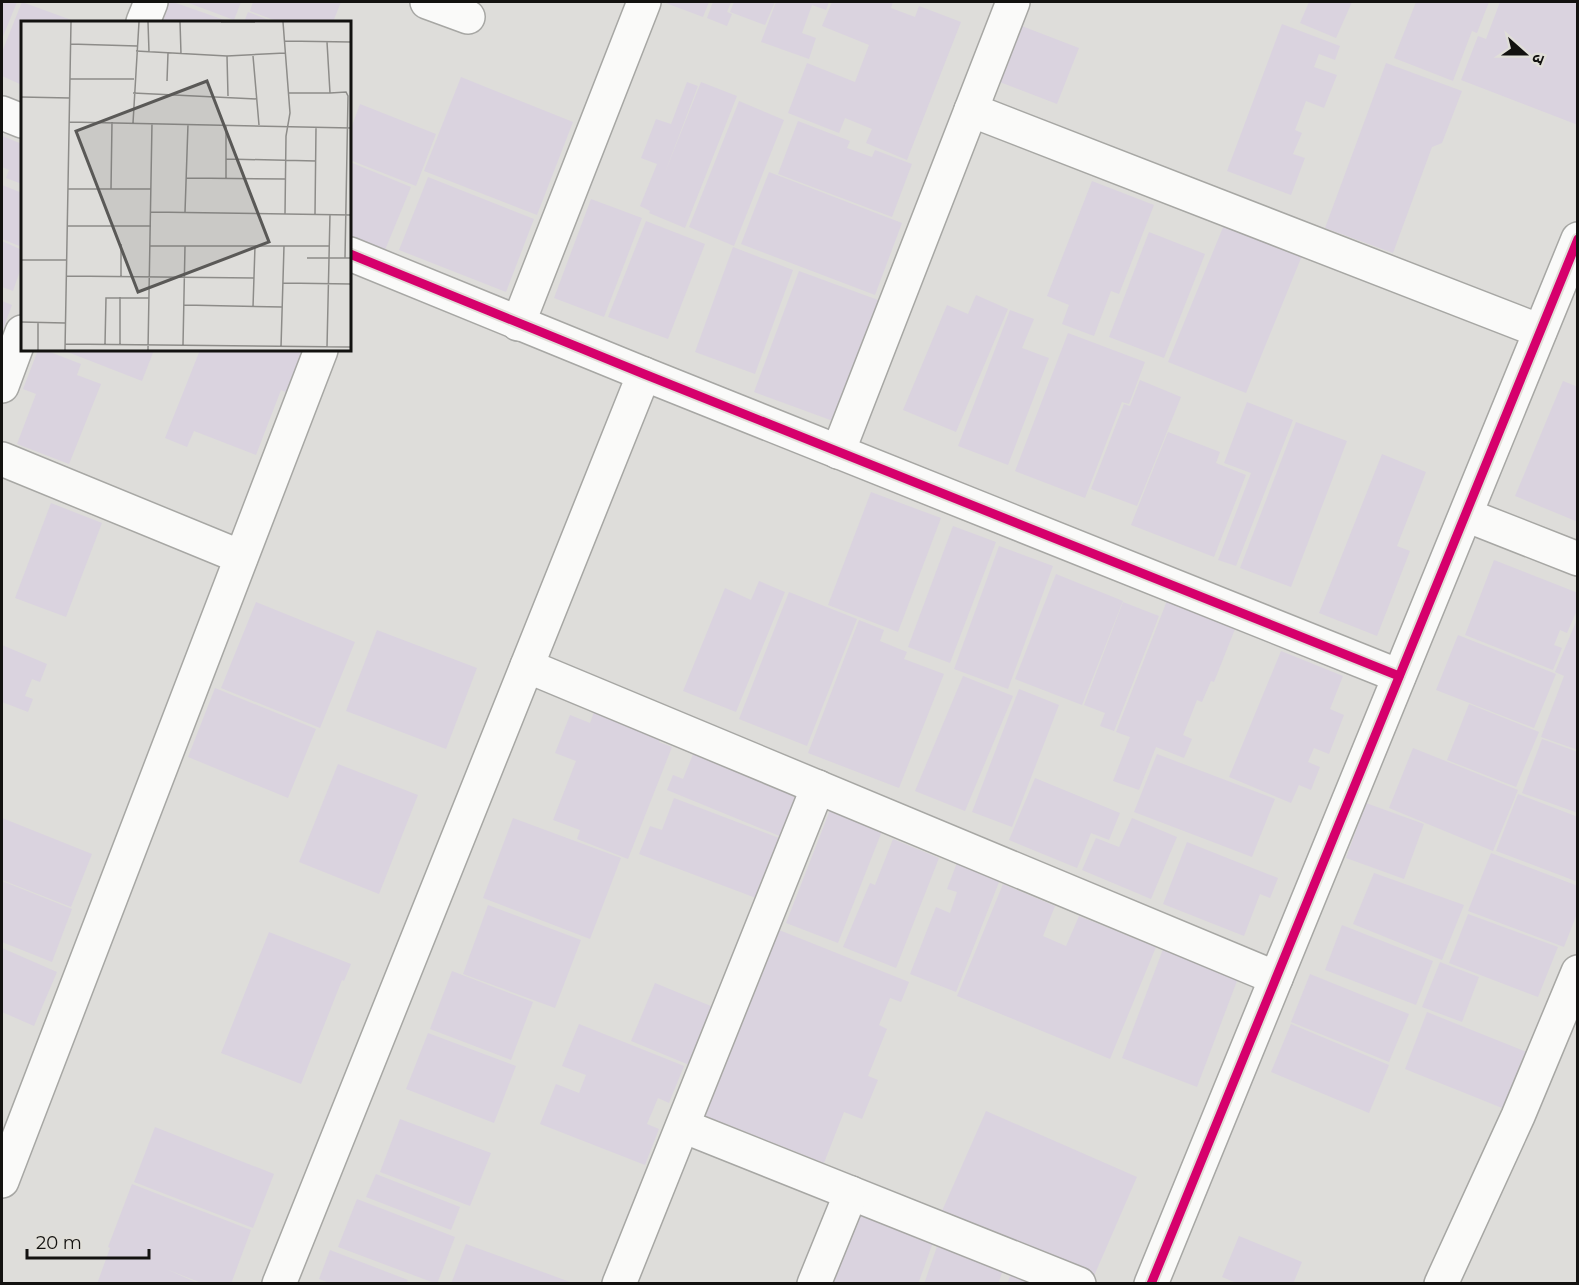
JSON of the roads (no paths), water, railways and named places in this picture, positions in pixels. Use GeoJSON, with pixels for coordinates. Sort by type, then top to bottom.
{"type":"FeatureCollection","features":[{"type":"Feature","properties":{"kind":"street"},"geometry":{"type":"LineString","coordinates":[[143,21],[151,2]]}},
{"type":"Feature","properties":{"kind":"street"},"geometry":{"type":"LineString","coordinates":[[428,2],[468,17]]}},
{"type":"Feature","properties":{"kind":"street"},"geometry":{"type":"LineString","coordinates":[[518,324],[644,2]]}},
{"type":"Feature","properties":{"kind":"street"},"geometry":{"type":"LineString","coordinates":[[838,452],[1013,2]]}},
{"type":"Feature","properties":{"kind":"street"},"geometry":{"type":"LineString","coordinates":[[970,110],[1540,331]]}},
{"type":"Feature","properties":{"kind":"street"},"geometry":{"type":"LineString","coordinates":[[2,113],[21,121]]}},
{"type":"Feature","properties":{"kind":"street"},"geometry":{"type":"LineString","coordinates":[[1151,1284],[1578,238]]}},
{"type":"Feature","properties":{"kind":"street"},"geometry":{"type":"LineString","coordinates":[[352,261],[518,324],[1399,676]]}},
{"type":"Feature","properties":{"kind":"street"},"geometry":{"type":"LineString","coordinates":[[2,386],[21,335]]}},
{"type":"Feature","properties":{"kind":"street"},"geometry":{"type":"LineString","coordinates":[[5,1163],[321,351]]}},
{"type":"Feature","properties":{"kind":"street"},"geometry":{"type":"LineString","coordinates":[[279,1284],[644,374]]}},
{"type":"Feature","properties":{"kind":"street"},"geometry":{"type":"LineString","coordinates":[[2,459],[241,557]]}},
{"type":"Feature","properties":{"kind":"street"},"geometry":{"type":"LineString","coordinates":[[1466,515],[1578,559]]}},
{"type":"Feature","properties":{"kind":"street"},"geometry":{"type":"LineString","coordinates":[[526,666],[1276,978]]}},
{"type":"Feature","properties":{"kind":"street"},"geometry":{"type":"LineString","coordinates":[[619,1284],[819,787]]}},
{"type":"Feature","properties":{"kind":"street"},"geometry":{"type":"LineString","coordinates":[[1440,1284],[1518,1116],[1578,972]]}},
{"type":"Feature","properties":{"kind":"street"},"geometry":{"type":"LineString","coordinates":[[683,1126],[1079,1284]]}},
{"type":"Feature","properties":{"kind":"street"},"geometry":{"type":"LineString","coordinates":[[814,1284],[851,1193]]}}]}
